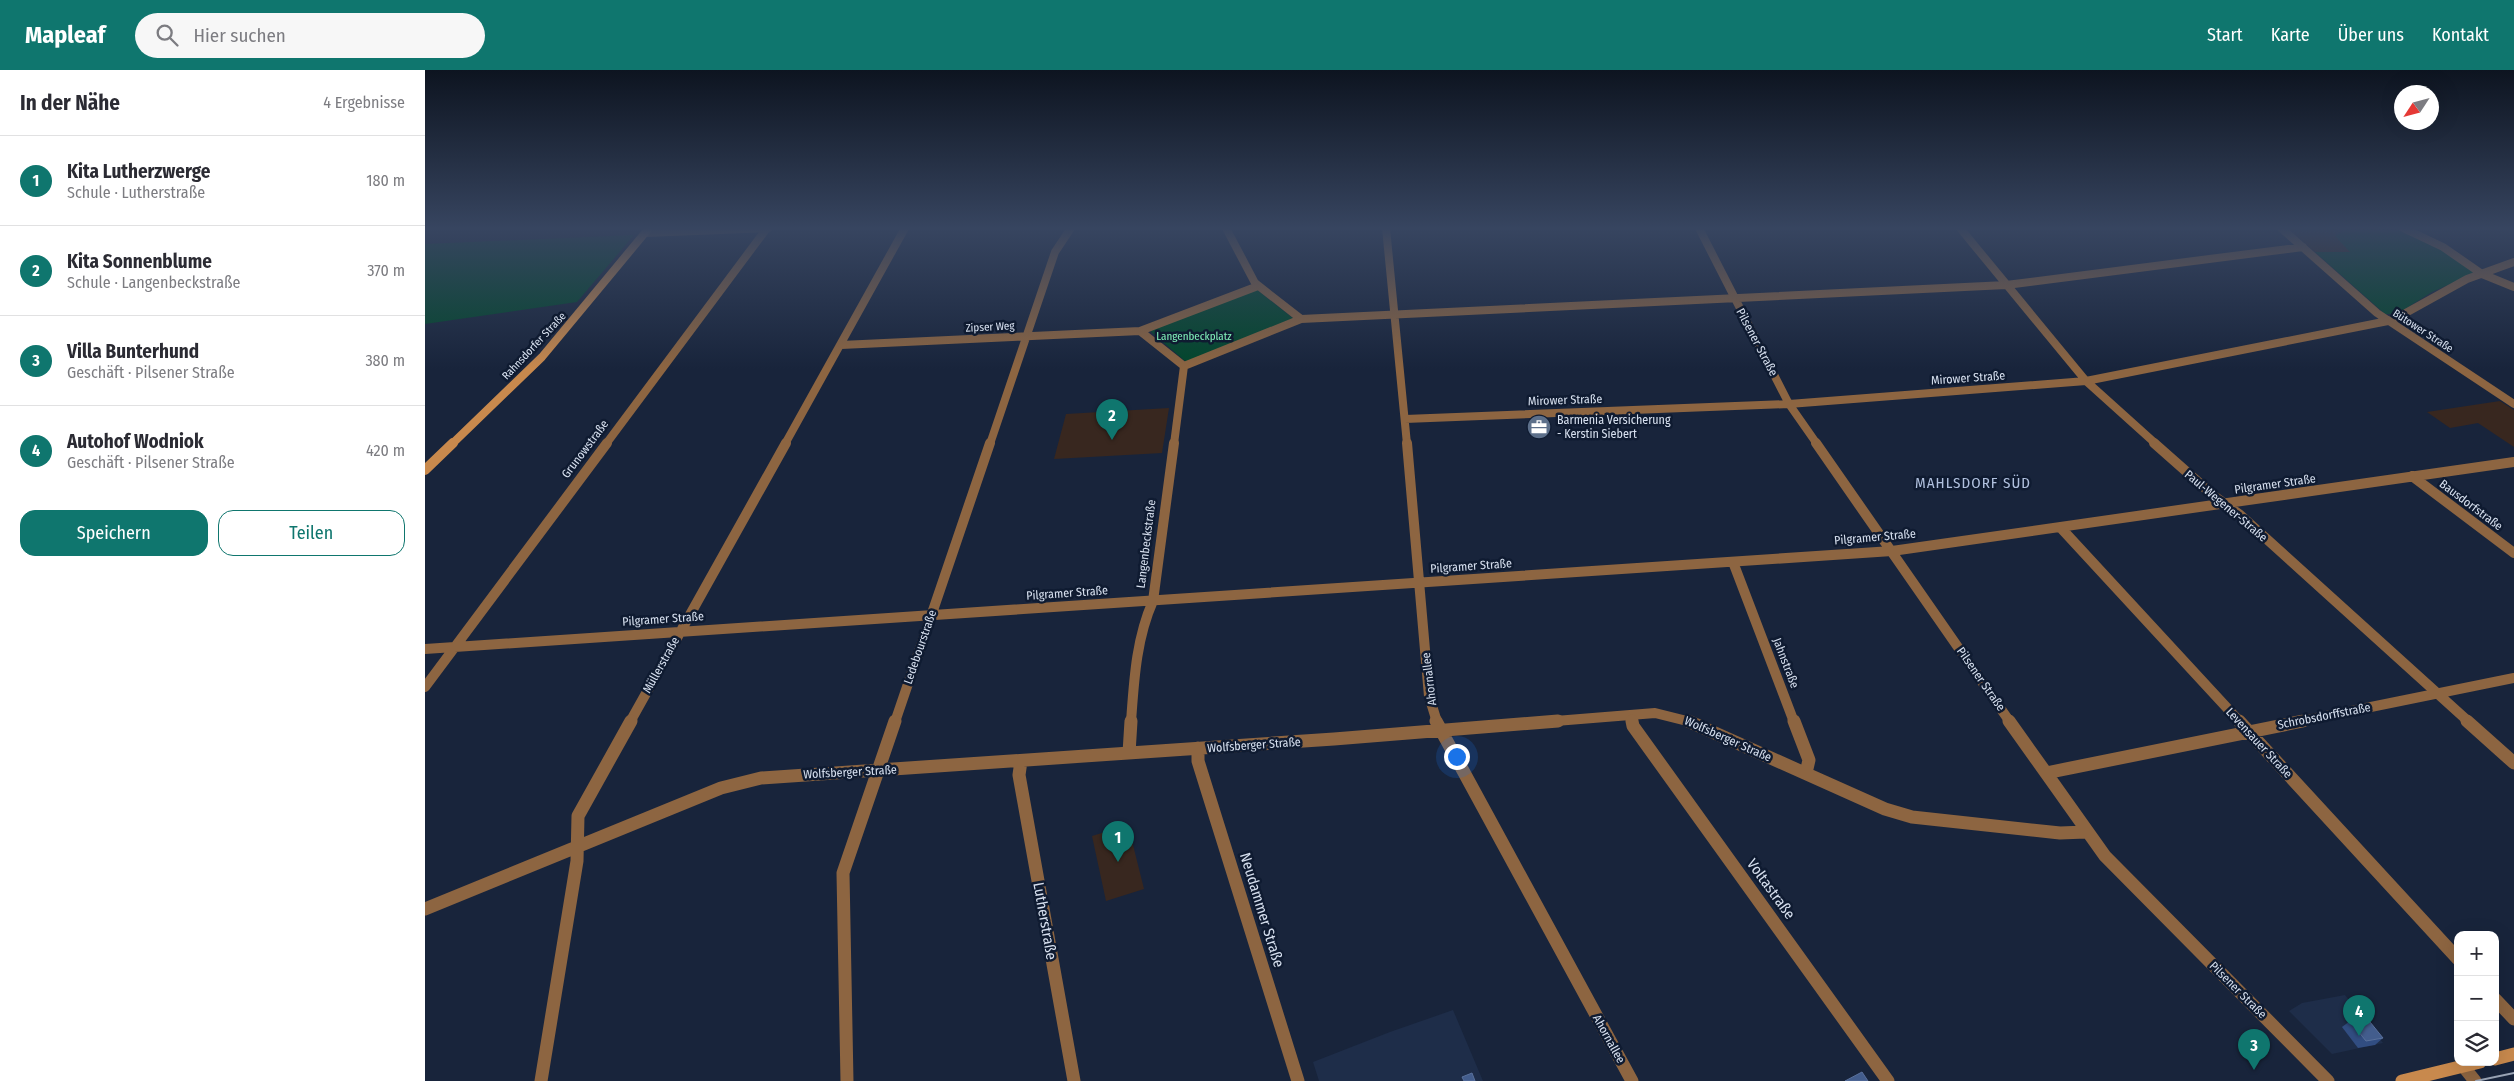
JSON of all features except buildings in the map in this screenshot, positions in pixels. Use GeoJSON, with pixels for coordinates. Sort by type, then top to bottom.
{"type":"FeatureCollection","features":[{"type":"Feature","properties":{"kind":"street","name":"Rahnsdorfer Straße"},"geometry":{"type":"LineString","coordinates":[[425,470],[542,357],[610,275]]}},
{"type":"Feature","properties":{"kind":"street","name":"Grunowstraße"},"geometry":{"type":"LineString","coordinates":[[425,688],[733,275]]}},
{"type":"Feature","properties":{"kind":"street","name":"Müllerstraße"},"geometry":{"type":"LineString","coordinates":[[541,1081],[577,861],[578,816],[879,275]]}},
{"type":"Feature","properties":{"kind":"street","name":"Ledebourstraße"},"geometry":{"type":"LineString","coordinates":[[847,1081],[843,873],[1047,275]]}},
{"type":"Feature","properties":{"kind":"street"},"geometry":{"type":"LineString","coordinates":[[1253,275],[1259,286],[1301,319]]}},
{"type":"Feature","properties":{"kind":"street","name":"Ahornallee"},"geometry":{"type":"LineString","coordinates":[[1391,275],[1429,696],[1440,731],[1632,1081]]}},
{"type":"Feature","properties":{"kind":"street","name":"Pilsener Straße"},"geometry":{"type":"LineString","coordinates":[[1722,275],[1789,404],[2086,832],[2105,856],[2328,1081]]}},
{"type":"Feature","properties":{"kind":"street","name":"Paul-Wegener-Straße"},"geometry":{"type":"LineString","coordinates":[[1999,275],[2086,381],[2514,763]]}},
{"type":"Feature","properties":{"kind":"street"},"geometry":{"type":"LineString","coordinates":[[1140,331],[1184,366],[1301,319],[2007,285],[2083,275]]}},
{"type":"Feature","properties":{"kind":"street","name":"Bütower Straße"},"geometry":{"type":"LineString","coordinates":[[2335,275],[2387,321],[2514,404]]}},
{"type":"Feature","properties":{"kind":"street","name":"Mirower Straße"},"geometry":{"type":"LineString","coordinates":[[1405,419],[1789,404],[2086,381],[2387,321],[2479,275]]}},
{"type":"Feature","properties":{"kind":"street"},"geometry":{"type":"LineString","coordinates":[[2484,275],[2514,288]]}},
{"type":"Feature","properties":{"kind":"street"},"geometry":{"type":"LineString","coordinates":[[1140,331],[1259,286]]}},
{"type":"Feature","properties":{"kind":"street","name":"Zipser Weg"},"geometry":{"type":"LineString","coordinates":[[841,346],[1140,331]]}},
{"type":"Feature","properties":{"kind":"street","name":"Langenbeckstraße"},"geometry":{"type":"LineString","coordinates":[[1129,753],[1139,640],[1146,612],[1153,600],[1184,366]]}},
{"type":"Feature","properties":{"kind":"street","name":"Pilgramer Straße"},"geometry":{"type":"LineString","coordinates":[[425,649],[1892,551],[2226,505],[2514,462]]}},
{"type":"Feature","properties":{"kind":"street","name":"Bausdorfstraße"},"geometry":{"type":"LineString","coordinates":[[2412,476],[2514,554]]}},
{"type":"Feature","properties":{"kind":"street","name":"Levensauer Straße"},"geometry":{"type":"LineString","coordinates":[[2060,528],[2454,955]]}},
{"type":"Feature","properties":{"kind":"street","name":"Jahnstraße"},"geometry":{"type":"LineString","coordinates":[[1733,562],[1809,760],[1806,773]]}},
{"type":"Feature","properties":{"kind":"street","name":"Schrobsdorffstraße"},"geometry":{"type":"LineString","coordinates":[[2046,773],[2514,678]]}},
{"type":"Feature","properties":{"kind":"street","name":"Wolfsberger Straße"},"geometry":{"type":"LineString","coordinates":[[425,908],[738,782],[761,778],[1440,731],[1655,713],[1684,719],[1885,809],[1912,817],[2060,833],[2086,832]]}},
{"type":"Feature","properties":{"kind":"street","name":"Voltastraße"},"geometry":{"type":"LineString","coordinates":[[1630,715],[1633,726],[1888,1081]]}},
{"type":"Feature","properties":{"kind":"street","name":"Neudammer Straße"},"geometry":{"type":"LineString","coordinates":[[1198,748],[1198,761],[1298,1081]]}},
{"type":"Feature","properties":{"kind":"street","name":"Lutherstraße"},"geometry":{"type":"LineString","coordinates":[[1021,761],[1019,775],[1074,1081]]}},
{"type":"Feature","properties":{"kind":"street"},"geometry":{"type":"LineString","coordinates":[[2499,1003],[2514,1019]]}},
{"type":"Feature","properties":{"kind":"street"},"geometry":{"type":"LineString","coordinates":[[2499,1058],[2514,1054]]}},
{"type":"Feature","properties":{"kind":"street"},"geometry":{"type":"LineString","coordinates":[[2402,1081],[2463,1066],[2475,1081]]}},
{"type":"Feature","properties":{"kind":"shaded area"},"geometry":{"type":"Polygon","coordinates":[[[2500,401],[2514,410],[2514,447],[2478,423],[2450,428],[2427,412],[2500,401]]]}},
{"type":"Feature","properties":{"kind":"shaded area"},"geometry":{"type":"Polygon","coordinates":[[[1169,408],[1162,453],[1054,459],[1066,414],[1169,408]]]}},
{"type":"Feature","properties":{"kind":"shaded area"},"geometry":{"type":"Polygon","coordinates":[[[1128,825],[1144,889],[1106,901],[1092,836],[1128,825]]]}},
{"type":"Feature","properties":{"kind":"shaded area"},"geometry":{"type":"Polygon","coordinates":[[[2345,995],[2383,1043],[2332,1054],[2289,1011],[2302,1003],[2345,995]]]}},
{"type":"Feature","properties":{"kind":"shaded area"},"geometry":{"type":"Polygon","coordinates":[[[1453,1010],[1483,1081],[1319,1081],[1313,1062],[1453,1010]]]}},
{"type":"Feature","properties":{"kind":"green space"},"geometry":{"type":"Polygon","coordinates":[[[425,275],[600,275],[577,302],[425,324],[425,275]]]}},
{"type":"Feature","properties":{"kind":"green space"},"geometry":{"type":"Polygon","coordinates":[[[2341,275],[2470,275],[2432,292],[2397,314],[2385,314],[2341,275]]]}},
{"type":"Feature","properties":{"kind":"green space","name":"Langenbeckplatz"},"geometry":{"type":"Polygon","coordinates":[[[1256,289],[1294,319],[1190,362],[1185,361],[1151,332],[1152,328],[1256,289]]]}},
{"type":"Feature","properties":{"kind":"tram line"},"geometry":{"type":"LineString","coordinates":[[2476,1081],[2514,1073]]}},
{"type":"Feature","properties":{"kind":"place","name":"Barmenia Versicherung - Kerstin Siebert"},"geometry":{"type":"Point","coordinates":[1539,427]}},
{"type":"Feature","properties":{"kind":"place","name":"Kita Sonnenblume"},"geometry":{"type":"Point","coordinates":[1112,440]}},
{"type":"Feature","properties":{"kind":"place","name":"Kita Lutherzwerge"},"geometry":{"type":"Point","coordinates":[1118,862]}},
{"type":"Feature","properties":{"kind":"place","name":"Autohof Wodniok"},"geometry":{"type":"Point","coordinates":[2359,1036]}},
{"type":"Feature","properties":{"kind":"place","name":"Villa Bunterhund"},"geometry":{"type":"Point","coordinates":[2254,1070]}},
{"type":"Feature","properties":{"kind":"district","name":"MAHLSDORF SÜD"},"geometry":{"type":"Point","coordinates":[1973,483]}}]}
